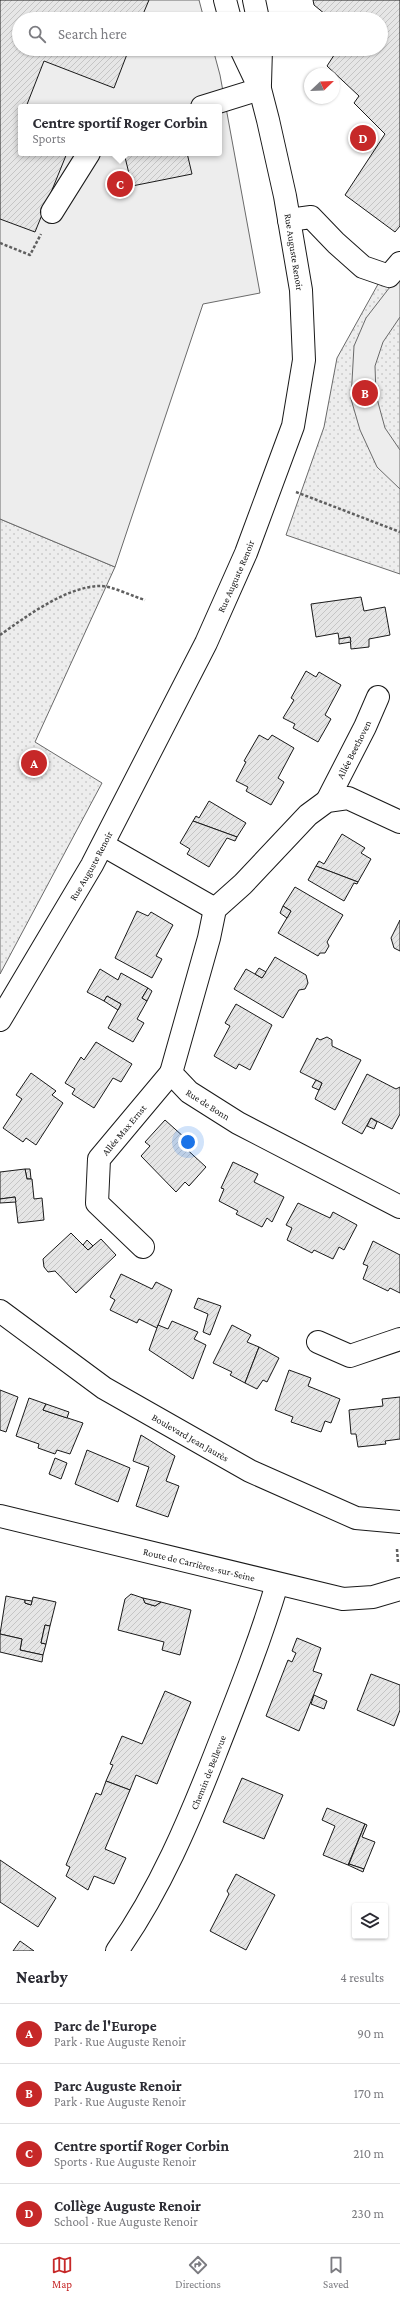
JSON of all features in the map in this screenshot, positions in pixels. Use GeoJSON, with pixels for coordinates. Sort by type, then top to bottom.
{"type":"FeatureCollection","features":[{"type":"Feature","properties":{"kind":"street"},"geometry":{"type":"LineString","coordinates":[[225,0],[228,12]]}},
{"type":"Feature","properties":{"kind":"street"},"geometry":{"type":"LineString","coordinates":[[254,0],[257,12]]}},
{"type":"Feature","properties":{"kind":"street","name":"Rue Auguste Renoir"},"geometry":{"type":"LineString","coordinates":[[244,56],[260,89]]}},
{"type":"Feature","properties":{"kind":"street","name":"Rue Auguste Renoir"},"geometry":{"type":"LineString","coordinates":[[0,1020],[103,845],[206,643],[246,553],[274,483],[293,426],[304,360],[301,290],[289,220],[260,89],[260,56]]}},
{"type":"Feature","properties":{"kind":"street"},"geometry":{"type":"LineString","coordinates":[[212,104],[260,89]]}},
{"type":"Feature","properties":{"kind":"street"},"geometry":{"type":"LineString","coordinates":[[52,212],[87,156]]}},
{"type":"Feature","properties":{"kind":"street"},"geometry":{"type":"LineString","coordinates":[[289,220],[311,216],[336,243],[363,267],[389,276],[400,263]]}},
{"type":"Feature","properties":{"kind":"street","name":"Allée Beethoven"},"geometry":{"type":"LineString","coordinates":[[327,800],[365,727],[378,697]]}},
{"type":"Feature","properties":{"kind":"street"},"geometry":{"type":"LineString","coordinates":[[171,1073],[210,938],[215,909],[243,884],[308,815],[327,800],[348,798],[400,822]]}},
{"type":"Feature","properties":{"kind":"street"},"geometry":{"type":"LineString","coordinates":[[103,845],[215,909]]}},
{"type":"Feature","properties":{"kind":"street","name":"Rue de Bonn"},"geometry":{"type":"LineString","coordinates":[[171,1073],[189,1092],[238,1123],[400,1207]]}},
{"type":"Feature","properties":{"kind":"street","name":"Allée Max Ernst"},"geometry":{"type":"LineString","coordinates":[[143,1248],[97,1203],[99,1159],[171,1073]]}},
{"type":"Feature","properties":{"kind":"street","name":"Boulevard Jean Jaurès"},"geometry":{"type":"LineString","coordinates":[[0,1311],[104,1388],[250,1471],[356,1518],[400,1522]]}},
{"type":"Feature","properties":{"kind":"street"},"geometry":{"type":"LineString","coordinates":[[318,1342],[350,1356],[400,1339]]}},
{"type":"Feature","properties":{"kind":"street","name":"Route de Carrières-sur-Seine"},"geometry":{"type":"LineString","coordinates":[[0,1516],[344,1599],[373,1597],[400,1589]]}},
{"type":"Feature","properties":{"kind":"street","name":"Chemin de Bellevue"},"geometry":{"type":"LineString","coordinates":[[117,1951],[139,1919],[185,1829],[259,1645],[277,1584]]}},
{"type":"Feature","properties":{"kind":"path"},"geometry":{"type":"LineString","coordinates":[[0,243],[30,255],[52,212]]}},
{"type":"Feature","properties":{"kind":"path"},"geometry":{"type":"LineString","coordinates":[[274,483],[326,505],[400,532]]}},
{"type":"Feature","properties":{"kind":"path"},"geometry":{"type":"LineString","coordinates":[[0,635],[27,616],[74,592],[102,586],[145,600]]}},
{"type":"Feature","properties":{"kind":"shaded area"},"geometry":{"type":"Polygon","coordinates":[[[0,0],[199,0],[202,12],[12,12],[12,56],[215,56],[220,75],[260,293],[203,304],[115,567],[0,519],[0,0]]]}},
{"type":"Feature","properties":{"kind":"shaded area"},"geometry":{"type":"Polygon","coordinates":[[[400,252],[400,574],[286,535],[324,427],[337,358],[387,268],[400,252]]]}},
{"type":"Feature","properties":{"kind":"shaded area"},"geometry":{"type":"Polygon","coordinates":[[[400,274],[400,317],[383,342],[375,366],[376,395],[385,428],[400,450],[400,489],[377,467],[360,430],[351,399],[354,346],[366,318],[400,274]]]}},
{"type":"Feature","properties":{"kind":"shaded area"},"geometry":{"type":"Polygon","coordinates":[[[0,519],[115,567],[35,742],[102,783],[0,974],[0,519]]]}},
{"type":"Feature","properties":{"kind":"building"},"geometry":{"type":"Polygon","coordinates":[[[0,0],[149,0],[144,12],[12,12],[12,56],[126,56],[114,88],[44,61],[27,104],[18,104],[18,156],[66,156],[35,232],[0,219],[0,0]]]}},
{"type":"Feature","properties":{"kind":"building"},"geometry":{"type":"Polygon","coordinates":[[[313,0],[400,0],[400,226],[395,232],[345,195],[385,134],[354,103],[359,96],[340,78],[340,68],[329,68],[327,66],[333,56],[388,56],[388,12],[322,12],[314,5],[313,0]]]}},
{"type":"Feature","properties":{"kind":"building"},"geometry":{"type":"Polygon","coordinates":[[[125,156],[188,156],[192,174],[132,186],[125,156]]]}},
{"type":"Feature","properties":{"kind":"building"},"geometry":{"type":"Polygon","coordinates":[[[361,597],[364,611],[385,607],[390,635],[369,639],[369,647],[351,649],[350,637],[339,639],[338,633],[316,637],[311,604],[361,597]]]}},
{"type":"Feature","properties":{"kind":"building"},"geometry":{"type":"Polygon","coordinates":[[[350,637],[351,642],[339,644],[339,639],[350,637]]]}},
{"type":"Feature","properties":{"kind":"building"},"geometry":{"type":"Polygon","coordinates":[[[306,671],[316,677],[319,672],[341,685],[325,715],[331,719],[318,742],[293,728],[295,724],[283,718],[294,700],[291,698],[306,671]]]}},
{"type":"Feature","properties":{"kind":"building"},"geometry":{"type":"Polygon","coordinates":[[[259,735],[268,740],[272,735],[294,748],[278,778],[284,782],[271,805],[246,791],[248,787],[236,781],[246,762],[244,761],[259,735]]]}},
{"type":"Feature","properties":{"kind":"building"},"geometry":{"type":"Polygon","coordinates":[[[209,801],[246,823],[237,837],[193,821],[196,816],[199,818],[209,801]]]}},
{"type":"Feature","properties":{"kind":"building"},"geometry":{"type":"Polygon","coordinates":[[[193,821],[237,837],[235,841],[227,838],[209,867],[187,854],[190,849],[180,843],[193,821]]]}},
{"type":"Feature","properties":{"kind":"building"},"geometry":{"type":"Polygon","coordinates":[[[342,834],[365,848],[361,853],[371,859],[358,882],[316,866],[319,861],[324,864],[342,834]]]}},
{"type":"Feature","properties":{"kind":"building"},"geometry":{"type":"Polygon","coordinates":[[[316,866],[358,882],[357,884],[354,883],[344,901],[308,880],[316,866]]]}},
{"type":"Feature","properties":{"kind":"building"},"geometry":{"type":"Polygon","coordinates":[[[295,887],[343,915],[327,942],[329,946],[325,953],[320,953],[318,956],[278,933],[291,911],[283,906],[295,887]]]}},
{"type":"Feature","properties":{"kind":"building"},"geometry":{"type":"Polygon","coordinates":[[[283,906],[291,911],[287,918],[280,913],[283,906]]]}},
{"type":"Feature","properties":{"kind":"building"},"geometry":{"type":"Polygon","coordinates":[[[137,911],[148,916],[151,912],[173,925],[156,956],[162,959],[152,978],[115,958],[137,911]]]}},
{"type":"Feature","properties":{"kind":"building"},"geometry":{"type":"Polygon","coordinates":[[[400,920],[400,951],[394,948],[391,938],[400,920]]]}},
{"type":"Feature","properties":{"kind":"building"},"geometry":{"type":"Polygon","coordinates":[[[275,957],[306,975],[308,983],[305,989],[299,990],[283,1018],[234,989],[246,969],[262,978],[275,957]]]}},
{"type":"Feature","properties":{"kind":"building"},"geometry":{"type":"Polygon","coordinates":[[[259,968],[266,972],[262,978],[255,974],[259,968]]]}},
{"type":"Feature","properties":{"kind":"building"},"geometry":{"type":"Polygon","coordinates":[[[100,969],[118,980],[121,973],[148,988],[142,998],[147,1001],[137,1019],[144,1023],[133,1042],[108,1028],[121,1004],[107,996],[104,1001],[87,992],[100,969]]]}},
{"type":"Feature","properties":{"kind":"building"},"geometry":{"type":"Polygon","coordinates":[[[148,988],[152,991],[147,1001],[142,998],[148,988]]]}},
{"type":"Feature","properties":{"kind":"building"},"geometry":{"type":"Polygon","coordinates":[[[107,996],[121,1004],[118,1010],[104,1001],[107,996]]]}},
{"type":"Feature","properties":{"kind":"building"},"geometry":{"type":"Polygon","coordinates":[[[236,1004],[272,1025],[250,1070],[239,1064],[236,1069],[214,1056],[230,1026],[225,1023],[236,1004]]]}},
{"type":"Feature","properties":{"kind":"building"},"geometry":{"type":"Polygon","coordinates":[[[327,1037],[332,1040],[332,1046],[361,1060],[335,1110],[315,1099],[322,1083],[300,1072],[317,1038],[320,1040],[327,1037]]]}},
{"type":"Feature","properties":{"kind":"building"},"geometry":{"type":"Polygon","coordinates":[[[96,1042],[132,1064],[121,1082],[113,1078],[94,1108],[72,1094],[75,1089],[65,1083],[81,1057],[84,1060],[96,1042]]]}},
{"type":"Feature","properties":{"kind":"building"},"geometry":{"type":"Polygon","coordinates":[[[31,1073],[56,1091],[52,1095],[63,1103],[36,1145],[26,1138],[23,1142],[3,1128],[22,1099],[16,1095],[31,1073]]]}},
{"type":"Feature","properties":{"kind":"building"},"geometry":{"type":"Polygon","coordinates":[[[367,1074],[396,1089],[400,1087],[400,1114],[392,1129],[371,1118],[362,1134],[342,1123],[367,1074]]]}},
{"type":"Feature","properties":{"kind":"building"},"geometry":{"type":"Polygon","coordinates":[[[316,1080],[322,1083],[319,1090],[312,1087],[316,1080]]]}},
{"type":"Feature","properties":{"kind":"building"},"geometry":{"type":"Polygon","coordinates":[[[371,1118],[377,1122],[374,1129],[367,1126],[371,1118]]]}},
{"type":"Feature","properties":{"kind":"building"},"geometry":{"type":"Polygon","coordinates":[[[165,1120],[185,1138],[181,1144],[206,1167],[189,1186],[185,1182],[176,1192],[141,1156],[150,1146],[145,1142],[165,1120]]]}},
{"type":"Feature","properties":{"kind":"building"},"geometry":{"type":"Polygon","coordinates":[[[233,1162],[258,1174],[254,1182],[284,1197],[272,1222],[267,1218],[262,1227],[236,1214],[238,1211],[219,1201],[224,1189],[221,1188],[233,1162]]]}},
{"type":"Feature","properties":{"kind":"building"},"geometry":{"type":"Polygon","coordinates":[[[25,1169],[30,1169],[31,1179],[27,1179],[25,1169]]]}},
{"type":"Feature","properties":{"kind":"building"},"geometry":{"type":"Polygon","coordinates":[[[25,1169],[27,1179],[32,1179],[34,1199],[42,1198],[44,1220],[18,1223],[15,1197],[0,1199],[0,1172],[25,1169]]]}},
{"type":"Feature","properties":{"kind":"building"},"geometry":{"type":"Polygon","coordinates":[[[15,1197],[16,1202],[0,1203],[0,1199],[15,1197]]]}},
{"type":"Feature","properties":{"kind":"building"},"geometry":{"type":"Polygon","coordinates":[[[298,1203],[330,1218],[333,1212],[357,1225],[344,1250],[339,1247],[333,1259],[314,1250],[312,1253],[287,1240],[292,1228],[286,1225],[298,1203]]]}},
{"type":"Feature","properties":{"kind":"building"},"geometry":{"type":"Polygon","coordinates":[[[71,1233],[88,1250],[101,1239],[116,1255],[76,1293],[55,1271],[48,1272],[44,1267],[43,1259],[71,1233]]]}},
{"type":"Feature","properties":{"kind":"building"},"geometry":{"type":"Polygon","coordinates":[[[87,1240],[93,1246],[88,1250],[83,1245],[87,1240]]]}},
{"type":"Feature","properties":{"kind":"building"},"geometry":{"type":"Polygon","coordinates":[[[373,1241],[400,1255],[400,1293],[390,1288],[388,1291],[363,1279],[368,1266],[363,1264],[373,1241]]]}},
{"type":"Feature","properties":{"kind":"building"},"geometry":{"type":"Polygon","coordinates":[[[121,1274],[152,1289],[156,1282],[172,1290],[157,1328],[139,1319],[137,1323],[110,1310],[115,1300],[110,1297],[121,1274]]]}},
{"type":"Feature","properties":{"kind":"building"},"geometry":{"type":"Polygon","coordinates":[[[198,1298],[221,1306],[210,1335],[203,1332],[208,1314],[194,1308],[198,1298]]]}},
{"type":"Feature","properties":{"kind":"building"},"geometry":{"type":"Polygon","coordinates":[[[172,1321],[198,1332],[194,1339],[206,1345],[193,1379],[149,1350],[158,1325],[168,1329],[172,1321]]]}},
{"type":"Feature","properties":{"kind":"building"},"geometry":{"type":"Polygon","coordinates":[[[232,1325],[251,1335],[247,1342],[259,1347],[245,1383],[230,1375],[232,1372],[213,1363],[232,1325]]]}},
{"type":"Feature","properties":{"kind":"building"},"geometry":{"type":"Polygon","coordinates":[[[259,1347],[279,1358],[267,1382],[263,1380],[257,1389],[245,1383],[259,1347]]]}},
{"type":"Feature","properties":{"kind":"building"},"geometry":{"type":"Polygon","coordinates":[[[289,1370],[311,1378],[308,1386],[340,1399],[331,1423],[325,1421],[321,1432],[291,1422],[293,1417],[275,1410],[289,1370]]]}},
{"type":"Feature","properties":{"kind":"building"},"geometry":{"type":"Polygon","coordinates":[[[0,1390],[18,1397],[6,1432],[0,1430],[0,1390]]]}},
{"type":"Feature","properties":{"kind":"building"},"geometry":{"type":"Polygon","coordinates":[[[400,1397],[400,1439],[385,1441],[386,1444],[358,1447],[356,1434],[351,1434],[349,1410],[383,1406],[382,1399],[400,1397]]]}},
{"type":"Feature","properties":{"kind":"building"},"geometry":{"type":"Polygon","coordinates":[[[29,1398],[46,1404],[43,1410],[83,1423],[70,1454],[57,1450],[55,1454],[38,1448],[39,1444],[16,1436],[29,1398]]]}},
{"type":"Feature","properties":{"kind":"building"},"geometry":{"type":"Polygon","coordinates":[[[46,1404],[69,1412],[67,1418],[43,1410],[46,1404]]]}},
{"type":"Feature","properties":{"kind":"building"},"geometry":{"type":"Polygon","coordinates":[[[141,1435],[175,1456],[166,1481],[179,1486],[168,1517],[136,1506],[149,1467],[133,1461],[141,1435]]]}},
{"type":"Feature","properties":{"kind":"building"},"geometry":{"type":"Polygon","coordinates":[[[87,1450],[130,1468],[118,1502],[75,1484],[87,1450]]]}},
{"type":"Feature","properties":{"kind":"building"},"geometry":{"type":"Polygon","coordinates":[[[55,1458],[67,1463],[61,1479],[49,1474],[55,1458]]]}},
{"type":"Feature","properties":{"kind":"building"},"geometry":{"type":"Polygon","coordinates":[[[131,1594],[143,1598],[145,1603],[155,1606],[161,1602],[191,1610],[180,1655],[162,1650],[164,1642],[118,1630],[125,1599],[131,1594]]]}},
{"type":"Feature","properties":{"kind":"building"},"geometry":{"type":"Polygon","coordinates":[[[6,1596],[25,1600],[25,1603],[31,1605],[33,1597],[56,1602],[50,1626],[45,1625],[41,1643],[46,1644],[43,1655],[20,1650],[22,1639],[0,1634],[6,1596]]]}},
{"type":"Feature","properties":{"kind":"building"},"geometry":{"type":"Polygon","coordinates":[[[143,1598],[161,1602],[155,1606],[145,1603],[143,1598]]]}},
{"type":"Feature","properties":{"kind":"building"},"geometry":{"type":"Polygon","coordinates":[[[25,1600],[32,1601],[31,1605],[25,1603],[25,1600]]]}},
{"type":"Feature","properties":{"kind":"building"},"geometry":{"type":"Polygon","coordinates":[[[45,1625],[50,1626],[46,1644],[41,1643],[45,1625]]]}},
{"type":"Feature","properties":{"kind":"building"},"geometry":{"type":"Polygon","coordinates":[[[0,1634],[22,1639],[20,1650],[43,1655],[42,1662],[0,1652],[0,1634]]]}},
{"type":"Feature","properties":{"kind":"building"},"geometry":{"type":"Polygon","coordinates":[[[297,1638],[321,1648],[313,1671],[322,1674],[299,1731],[266,1716],[288,1660],[292,1662],[296,1653],[292,1651],[297,1638]]]}},
{"type":"Feature","properties":{"kind":"building"},"geometry":{"type":"Polygon","coordinates":[[[371,1674],[400,1685],[400,1710],[394,1726],[357,1710],[371,1674]]]}},
{"type":"Feature","properties":{"kind":"building"},"geometry":{"type":"Polygon","coordinates":[[[165,1691],[191,1702],[157,1784],[136,1775],[130,1790],[106,1781],[113,1765],[110,1764],[122,1736],[142,1744],[165,1691]]]}},
{"type":"Feature","properties":{"kind":"building"},"geometry":{"type":"Polygon","coordinates":[[[314,1695],[327,1701],[324,1709],[311,1704],[314,1695]]]}},
{"type":"Feature","properties":{"kind":"building"},"geometry":{"type":"Polygon","coordinates":[[[242,1778],[283,1795],[264,1839],[223,1822],[242,1778]]]}},
{"type":"Feature","properties":{"kind":"building"},"geometry":{"type":"Polygon","coordinates":[[[106,1781],[130,1790],[105,1849],[126,1858],[114,1884],[94,1876],[88,1890],[66,1876],[70,1867],[66,1865],[96,1793],[101,1795],[106,1781]]]}},
{"type":"Feature","properties":{"kind":"building"},"geometry":{"type":"Polygon","coordinates":[[[327,1808],[365,1824],[348,1865],[323,1855],[335,1826],[322,1820],[327,1808]]]}},
{"type":"Feature","properties":{"kind":"building"},"geometry":{"type":"Polygon","coordinates":[[[365,1824],[367,1825],[362,1837],[375,1842],[364,1869],[349,1864],[365,1824]]]}},
{"type":"Feature","properties":{"kind":"building"},"geometry":{"type":"Polygon","coordinates":[[[0,1860],[56,1898],[38,1927],[0,1902],[0,1860]]]}},
{"type":"Feature","properties":{"kind":"building"},"geometry":{"type":"Polygon","coordinates":[[[349,1864],[364,1869],[363,1872],[348,1865],[349,1864]]]}},
{"type":"Feature","properties":{"kind":"building"},"geometry":{"type":"Polygon","coordinates":[[[236,1874],[275,1895],[246,1950],[210,1931],[229,1894],[227,1891],[236,1874]]]}},
{"type":"Feature","properties":{"kind":"building"},"geometry":{"type":"Polygon","coordinates":[[[20,1941],[34,1951],[13,1951],[20,1941]]]}},
{"type":"Feature","properties":{"kind":"place","name":"Collège Auguste Renoir"},"geometry":{"type":"Point","coordinates":[363,138]}},
{"type":"Feature","properties":{"kind":"place","name":"Centre sportif Roger Corbin"},"geometry":{"type":"Point","coordinates":[120,184]}},
{"type":"Feature","properties":{"kind":"place","name":"Parc Auguste Renoir"},"geometry":{"type":"Point","coordinates":[365,393]}},
{"type":"Feature","properties":{"kind":"place","name":"Parc de l'Europe"},"geometry":{"type":"Point","coordinates":[34,763]}}]}
